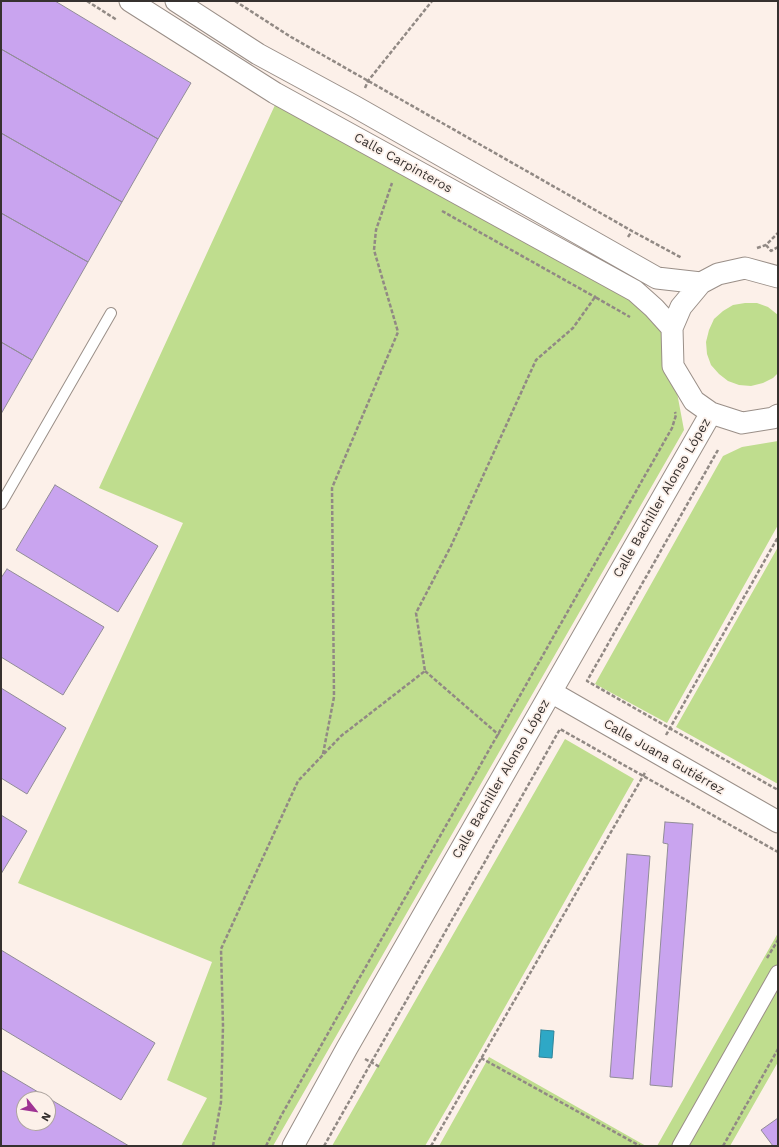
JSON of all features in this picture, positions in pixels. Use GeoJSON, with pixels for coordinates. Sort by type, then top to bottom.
{"type":"FeatureCollection","features":[{"type":"Feature","properties":{"kind":"street","name":"Calle Carpinteros"},"geometry":{"type":"LineString","coordinates":[[130,1],[275,93],[635,291],[654,308],[672,328]]}},
{"type":"Feature","properties":{"kind":"street","name":"Calle Carpinteros"},"geometry":{"type":"LineString","coordinates":[[176,1],[258,54],[354,106],[657,278],[701,283]]}},
{"type":"Feature","properties":{"kind":"street"},"geometry":{"type":"LineString","coordinates":[[778,277],[745,268],[718,274],[701,283],[681,307],[672,328],[673,366],[694,401],[711,412],[742,423],[772,418],[778,415]]}},
{"type":"Feature","properties":{"kind":"street","name":"Calle Bachiller Alonso López"},"geometry":{"type":"LineString","coordinates":[[292,1146],[711,412]]}},
{"type":"Feature","properties":{"kind":"street","name":"Calle Juana Gutiérrez"},"geometry":{"type":"LineString","coordinates":[[551,692],[778,822]]}},
{"type":"Feature","properties":{"kind":"street"},"geometry":{"type":"LineString","coordinates":[[680,1146],[778,973]]}},
{"type":"Feature","properties":{"kind":"lane"},"geometry":{"type":"LineString","coordinates":[[2,498],[111,312]]}},
{"type":"Feature","properties":{"kind":"path"},"geometry":{"type":"LineString","coordinates":[[235,1],[291,37],[671,253]]}},
{"type":"Feature","properties":{"kind":"path"},"geometry":{"type":"LineString","coordinates":[[354,106],[368,81],[432,1]]}},
{"type":"Feature","properties":{"kind":"path"},"geometry":{"type":"LineString","coordinates":[[323,755],[334,697],[332,488],[398,332],[374,250],[376,230],[392,183]]}},
{"type":"Feature","properties":{"kind":"path"},"geometry":{"type":"LineString","coordinates":[[778,233],[766,245],[771,250],[778,247]]}},
{"type":"Feature","properties":{"kind":"path"},"geometry":{"type":"LineString","coordinates":[[498,734],[424,671],[416,613],[451,546],[536,360],[573,328],[595,297],[633,319]]}},
{"type":"Feature","properties":{"kind":"path"},"geometry":{"type":"LineString","coordinates":[[266,1146],[672,428],[676,415],[674,408]]}},
{"type":"Feature","properties":{"kind":"path"},"geometry":{"type":"LineString","coordinates":[[718,450],[587,682],[778,790]]}},
{"type":"Feature","properties":{"kind":"path"},"geometry":{"type":"LineString","coordinates":[[432,1146],[778,537]]}},
{"type":"Feature","properties":{"kind":"path"},"geometry":{"type":"LineString","coordinates":[[213,1146],[221,1102],[223,1026],[221,948],[298,781],[341,736],[424,671]]}},
{"type":"Feature","properties":{"kind":"path"},"geometry":{"type":"LineString","coordinates":[[324,1146],[560,729],[778,852]]}},
{"type":"Feature","properties":{"kind":"path"},"geometry":{"type":"LineString","coordinates":[[723,1146],[778,1049]]}},
{"type":"Feature","properties":{"kind":"path"},"geometry":{"type":"LineString","coordinates":[[481,1058],[640,1146]]}},
{"type":"Feature","properties":{"kind":"green space"},"geometry":{"type":"Polygon","coordinates":[[[275,105],[663,318],[684,430],[273,1146],[181,1146],[207,1098],[167,1080],[212,962],[18,883],[183,523],[99,488],[275,105]]]}},
{"type":"Feature","properties":{"kind":"green space"},"geometry":{"type":"Polygon","coordinates":[[[757,303],[768,307],[778,315],[778,373],[773,378],[763,383],[751,386],[739,385],[728,381],[719,374],[711,365],[707,354],[706,342],[714,319],[733,305],[757,303]]]}},
{"type":"Feature","properties":{"kind":"green space"},"geometry":{"type":"Polygon","coordinates":[[[778,441],[778,525],[667,723],[595,684],[723,456],[742,447],[778,441]]]}},
{"type":"Feature","properties":{"kind":"green space"},"geometry":{"type":"Polygon","coordinates":[[[778,547],[778,784],[676,727],[778,547]]]}},
{"type":"Feature","properties":{"kind":"green space"},"geometry":{"type":"Polygon","coordinates":[[[565,739],[634,779],[475,1060],[425,1146],[332,1146],[565,739]]]}},
{"type":"Feature","properties":{"kind":"green space"},"geometry":{"type":"Polygon","coordinates":[[[778,933],[778,1062],[730,1146],[657,1146],[778,933]]]}},
{"type":"Feature","properties":{"kind":"green space"},"geometry":{"type":"Polygon","coordinates":[[[489,1057],[646,1146],[439,1146],[489,1057]]]}},
{"type":"Feature","properties":{"kind":"water"},"geometry":{"type":"Polygon","coordinates":[[[541,1030],[554,1031],[552,1058],[539,1057],[541,1030]]]}},
{"type":"Feature","properties":{"kind":"building"},"geometry":{"type":"Polygon","coordinates":[[[1,1],[55,1],[191,83],[158,139],[1,49],[1,1]]]}},
{"type":"Feature","properties":{"kind":"building"},"geometry":{"type":"Polygon","coordinates":[[[1,49],[158,139],[122,202],[1,133],[1,49]]]}},
{"type":"Feature","properties":{"kind":"building"},"geometry":{"type":"Polygon","coordinates":[[[1,133],[122,202],[88,262],[1,213],[1,133]]]}},
{"type":"Feature","properties":{"kind":"building"},"geometry":{"type":"Polygon","coordinates":[[[1,213],[88,262],[32,360],[1,342],[1,213]]]}},
{"type":"Feature","properties":{"kind":"building"},"geometry":{"type":"Polygon","coordinates":[[[1,342],[32,360],[1,414],[1,342]]]}},
{"type":"Feature","properties":{"kind":"building"},"geometry":{"type":"Polygon","coordinates":[[[55,485],[158,546],[118,612],[16,550],[55,485]]]}},
{"type":"Feature","properties":{"kind":"building"},"geometry":{"type":"Polygon","coordinates":[[[7,569],[104,627],[63,695],[1,657],[1,578],[7,569]]]}},
{"type":"Feature","properties":{"kind":"building"},"geometry":{"type":"Polygon","coordinates":[[[1,688],[66,728],[27,794],[1,778],[1,688]]]}},
{"type":"Feature","properties":{"kind":"building"},"geometry":{"type":"Polygon","coordinates":[[[1,815],[27,831],[1,874],[1,815]]]}},
{"type":"Feature","properties":{"kind":"building"},"geometry":{"type":"Polygon","coordinates":[[[665,822],[693,824],[672,1087],[650,1085],[668,844],[663,843],[665,822]]]}},
{"type":"Feature","properties":{"kind":"building"},"geometry":{"type":"Polygon","coordinates":[[[627,854],[650,856],[633,1079],[610,1077],[627,854]]]}},
{"type":"Feature","properties":{"kind":"building"},"geometry":{"type":"Polygon","coordinates":[[[1,950],[155,1043],[121,1100],[1,1028],[1,950]]]}},
{"type":"Feature","properties":{"kind":"building"},"geometry":{"type":"Polygon","coordinates":[[[1,1070],[36,1091],[16,1091],[16,1131],[56,1131],[56,1103],[129,1146],[1,1146],[1,1070]]]}},
{"type":"Feature","properties":{"kind":"building"},"geometry":{"type":"Polygon","coordinates":[[[778,1118],[778,1146],[773,1146],[761,1130],[778,1118]]]}}]}
